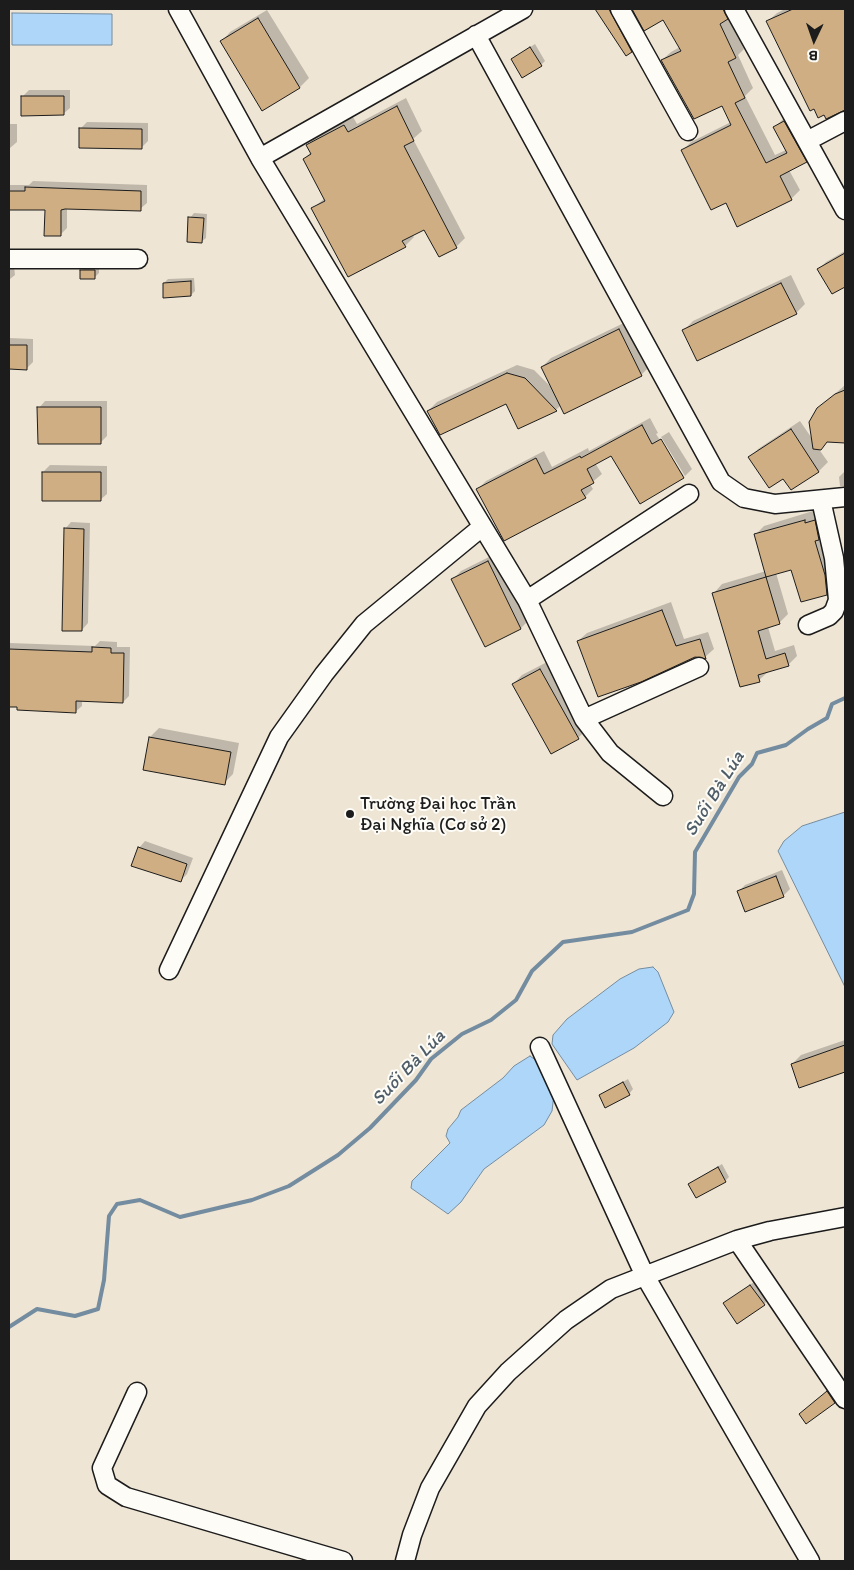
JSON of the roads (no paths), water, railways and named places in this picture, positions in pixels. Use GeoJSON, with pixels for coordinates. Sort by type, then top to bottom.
{"type":"FeatureCollection","features":[{"type":"Feature","properties":{"kind":"street"},"geometry":{"type":"LineString","coordinates":[[178,9],[260,158],[527,600],[584,720],[610,754],[663,796]]}},
{"type":"Feature","properties":{"kind":"street"},"geometry":{"type":"LineString","coordinates":[[260,158],[523,9]]}},
{"type":"Feature","properties":{"kind":"street"},"geometry":{"type":"LineString","coordinates":[[620,9],[688,131]]}},
{"type":"Feature","properties":{"kind":"street"},"geometry":{"type":"LineString","coordinates":[[734,9],[845,210]]}},
{"type":"Feature","properties":{"kind":"street"},"geometry":{"type":"LineString","coordinates":[[476,36],[721,482],[744,498],[775,504],[845,497]]}},
{"type":"Feature","properties":{"kind":"street"},"geometry":{"type":"LineString","coordinates":[[807,141],[845,121]]}},
{"type":"Feature","properties":{"kind":"street"},"geometry":{"type":"LineString","coordinates":[[9,259],[138,259]]}},
{"type":"Feature","properties":{"kind":"street"},"geometry":{"type":"LineString","coordinates":[[527,600],[689,494]]}},
{"type":"Feature","properties":{"kind":"street"},"geometry":{"type":"LineString","coordinates":[[808,625],[829,616],[834,611],[838,600],[834,558],[822,500]]}},
{"type":"Feature","properties":{"kind":"street"},"geometry":{"type":"LineString","coordinates":[[169,970],[279,737],[324,674],[364,624],[482,526]]}},
{"type":"Feature","properties":{"kind":"street"},"geometry":{"type":"LineString","coordinates":[[584,720],[699,667]]}},
{"type":"Feature","properties":{"kind":"street"},"geometry":{"type":"LineString","coordinates":[[540,1047],[644,1276],[810,1561]]}},
{"type":"Feature","properties":{"kind":"street"},"geometry":{"type":"LineString","coordinates":[[406,1561],[412,1535],[430,1488],[478,1406],[508,1372],[566,1320],[611,1289],[737,1240],[770,1230],[845,1216]]}},
{"type":"Feature","properties":{"kind":"street"},"geometry":{"type":"LineString","coordinates":[[737,1240],[838,1374],[845,1400]]}},
{"type":"Feature","properties":{"kind":"street"},"geometry":{"type":"LineString","coordinates":[[137,1392],[102,1468],[107,1484],[126,1497],[343,1561]]}},
{"type":"Feature","properties":{"kind":"water"},"geometry":{"type":"Polygon","coordinates":[[[12,13],[112,14],[112,45],[12,45],[12,13]]]}},
{"type":"Feature","properties":{"kind":"water"},"geometry":{"type":"Polygon","coordinates":[[[845,812],[845,987],[778,851],[784,841],[802,826],[845,812]]]}},
{"type":"Feature","properties":{"kind":"water"},"geometry":{"type":"Polygon","coordinates":[[[653,967],[658,972],[674,1012],[668,1022],[634,1048],[577,1080],[552,1044],[553,1035],[567,1019],[620,979],[639,969],[653,967]]]}},
{"type":"Feature","properties":{"kind":"water"},"geometry":{"type":"Polygon","coordinates":[[[530,1056],[541,1064],[554,1094],[552,1111],[544,1125],[484,1169],[461,1202],[448,1214],[411,1188],[412,1181],[450,1143],[446,1136],[448,1129],[461,1110],[503,1078],[514,1066],[530,1056]]]}},
{"type":"Feature","properties":{"kind":"waterway","name":"Suối Bà Lúa"},"geometry":{"type":"LineString","coordinates":[[9,1327],[37,1309],[75,1316],[98,1309],[104,1280],[109,1216],[117,1204],[140,1200],[180,1217],[252,1200],[289,1186],[338,1155],[370,1128],[416,1080],[431,1059],[462,1034],[491,1020],[516,1000],[532,971],[563,942],[632,932],[688,910],[694,894],[695,852],[739,777],[752,764],[757,753],[786,745],[827,718],[832,704],[845,698]]}},
{"type":"Feature","properties":{"kind":"place","name":"Trường Đại học Trần Đại Nghĩa (Cơ sở 2)"},"geometry":{"type":"Point","coordinates":[350,814]}}]}
